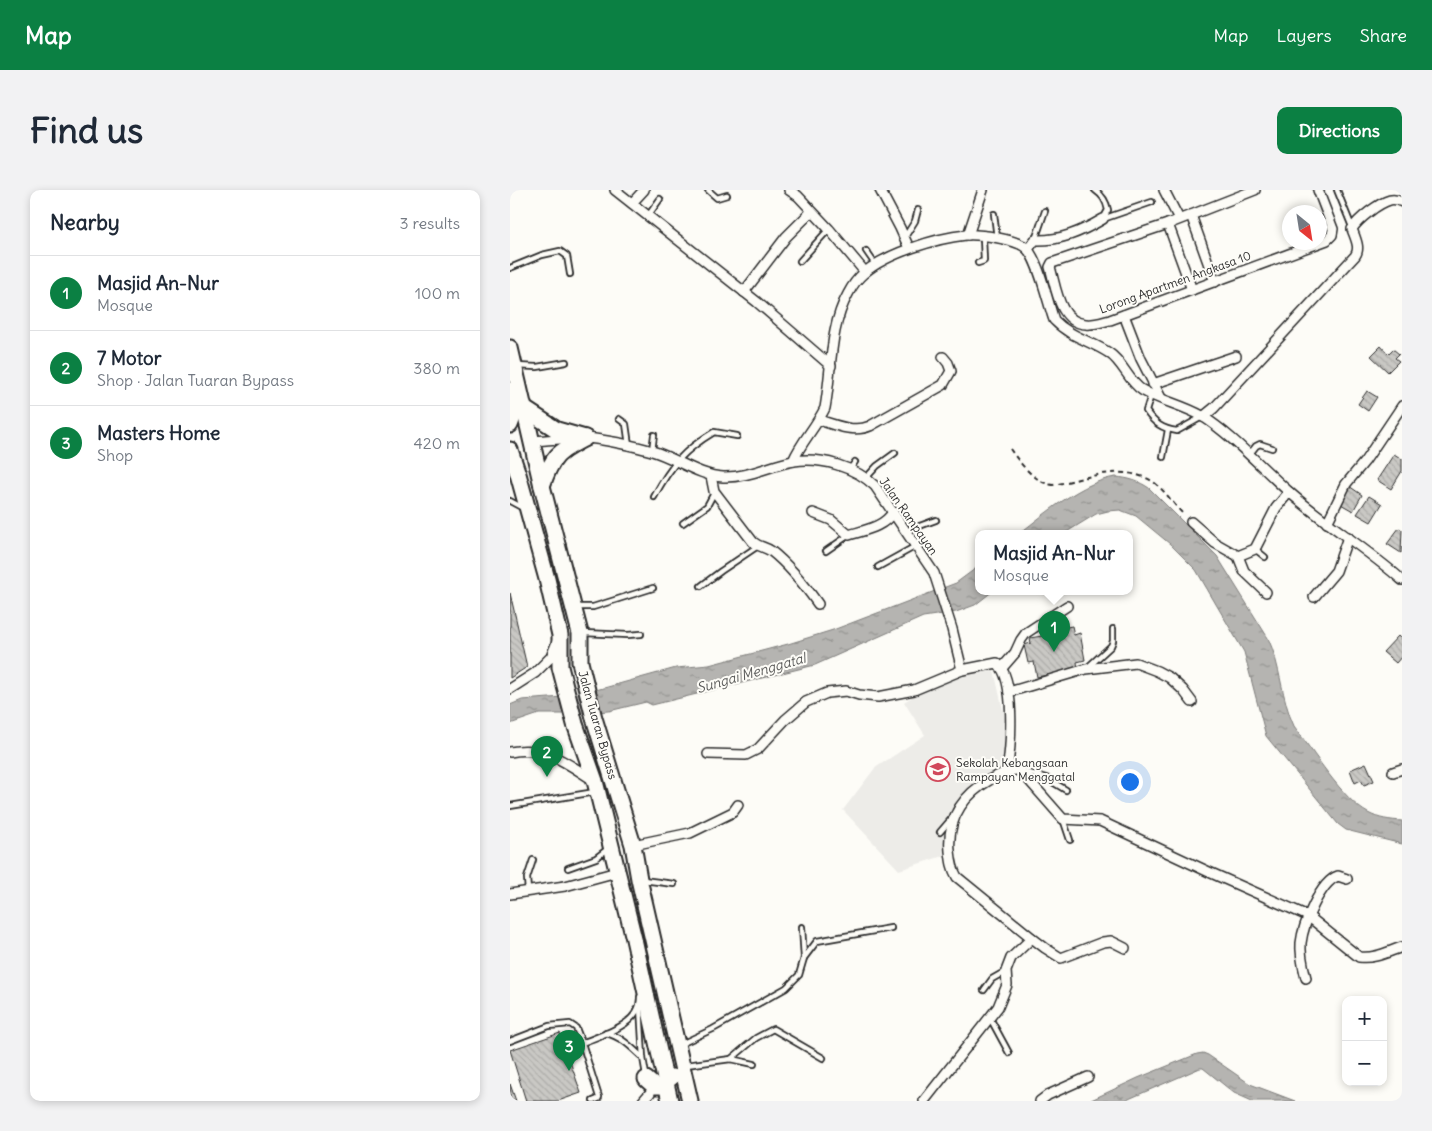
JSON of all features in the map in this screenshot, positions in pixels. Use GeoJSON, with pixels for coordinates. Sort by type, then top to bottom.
{"type":"FeatureCollection","features":[{"type":"Feature","properties":{"kind":"highway","name":"Jalan Tuaran Bypass"},"geometry":{"type":"LineString","coordinates":[[510,348],[542,486],[580,633],[580,662],[594,718],[633,845],[639,879],[690,1101]]}},
{"type":"Feature","properties":{"kind":"highway"},"geometry":{"type":"LineString","coordinates":[[510,389],[514,408],[510,425]]}},
{"type":"Feature","properties":{"kind":"highway"},"geometry":{"type":"LineString","coordinates":[[525,409],[557,430],[585,438]]}},
{"type":"Feature","properties":{"kind":"highway"},"geometry":{"type":"LineString","coordinates":[[542,486],[554,458],[561,451],[585,438]]}},
{"type":"Feature","properties":{"kind":"highway","name":"Jalan Tuaran Bypass"},"geometry":{"type":"LineString","coordinates":[[510,450],[560,635],[560,667],[574,724],[596,786],[670,1101]]}},
{"type":"Feature","properties":{"kind":"highway"},"geometry":{"type":"LineString","coordinates":[[649,1091],[654,1086],[661,1086],[666,1083],[675,1072],[679,1055]]}},
{"type":"Feature","properties":{"kind":"street"},"geometry":{"type":"LineString","coordinates":[[614,190],[744,292],[831,366]]}},
{"type":"Feature","properties":{"kind":"street"},"geometry":{"type":"LineString","coordinates":[[632,203],[644,190]]}},
{"type":"Feature","properties":{"kind":"street"},"geometry":{"type":"LineString","coordinates":[[789,190],[798,196],[811,212],[829,228],[865,272]]}},
{"type":"Feature","properties":{"kind":"street"},"geometry":{"type":"LineString","coordinates":[[880,190],[909,248]]}},
{"type":"Feature","properties":{"kind":"street"},"geometry":{"type":"LineString","coordinates":[[968,235],[983,190]]}},
{"type":"Feature","properties":{"kind":"street"},"geometry":{"type":"LineString","coordinates":[[1164,190],[1179,219]]}},
{"type":"Feature","properties":{"kind":"street","name":"Lorong Apartmen Angkasa 10"},"geometry":{"type":"LineString","coordinates":[[1256,190],[1168,224],[1050,265],[1062,310],[1067,316],[1084,324],[1110,320],[1327,240],[1332,235],[1333,229],[1318,190]]}},
{"type":"Feature","properties":{"kind":"street"},"geometry":{"type":"LineString","coordinates":[[1203,417],[1214,408],[1355,256],[1358,252],[1358,247],[1352,229],[1357,221],[1389,200],[1402,202]]}},
{"type":"Feature","properties":{"kind":"street"},"geometry":{"type":"LineString","coordinates":[[744,292],[786,237],[811,212]]}},
{"type":"Feature","properties":{"kind":"street"},"geometry":{"type":"LineString","coordinates":[[1191,215],[1215,282]]}},
{"type":"Feature","properties":{"kind":"street"},"geometry":{"type":"LineString","coordinates":[[1028,249],[1034,240],[1049,240],[1075,234],[1103,219]]}},
{"type":"Feature","properties":{"kind":"street"},"geometry":{"type":"LineString","coordinates":[[1168,224],[1192,290]]}},
{"type":"Feature","properties":{"kind":"street"},"geometry":{"type":"LineString","coordinates":[[793,462],[798,451],[819,420],[824,408],[837,320],[848,293],[865,272],[909,248],[968,235],[997,238],[1014,242],[1028,249],[1031,253],[1054,320],[1070,333],[1111,354],[1136,384],[1152,394],[1203,417],[1249,455],[1289,492],[1402,580]]}},
{"type":"Feature","properties":{"kind":"street"},"geometry":{"type":"LineString","coordinates":[[1124,315],[1141,359],[1161,398]]}},
{"type":"Feature","properties":{"kind":"street"},"geometry":{"type":"LineString","coordinates":[[1154,384],[1236,356]]}},
{"type":"Feature","properties":{"kind":"street"},"geometry":{"type":"LineString","coordinates":[[819,420],[858,430],[870,426],[943,385],[951,371],[943,357]]}},
{"type":"Feature","properties":{"kind":"street"},"geometry":{"type":"LineString","coordinates":[[1327,522],[1346,484],[1366,461],[1402,406]]}},
{"type":"Feature","properties":{"kind":"street","name":"Jalan Rampayan"},"geometry":{"type":"LineString","coordinates":[[532,441],[585,438],[630,446],[652,451],[711,476],[730,477],[743,475],[793,462],[852,466],[875,486],[934,574],[952,629],[962,670]]}},
{"type":"Feature","properties":{"kind":"street"},"geometry":{"type":"LineString","coordinates":[[711,476],[714,491],[758,546],[769,549],[799,577],[818,604]]}},
{"type":"Feature","properties":{"kind":"street"},"geometry":{"type":"LineString","coordinates":[[1238,556],[1255,549],[1276,508],[1289,492]]}},
{"type":"Feature","properties":{"kind":"street"},"geometry":{"type":"LineString","coordinates":[[813,513],[831,520],[849,535],[876,526],[889,518],[893,512]]}},
{"type":"Feature","properties":{"kind":"street"},"geometry":{"type":"LineString","coordinates":[[1191,522],[1214,543],[1238,556],[1244,571],[1266,592]]}},
{"type":"Feature","properties":{"kind":"street"},"geometry":{"type":"LineString","coordinates":[[1314,597],[1336,571],[1348,537]]}},
{"type":"Feature","properties":{"kind":"street"},"geometry":{"type":"LineString","coordinates":[[1002,668],[1015,653],[1026,633],[1067,606]]}},
{"type":"Feature","properties":{"kind":"street"},"geometry":{"type":"LineString","coordinates":[[510,689],[535,673],[551,657],[560,635]]}},
{"type":"Feature","properties":{"kind":"street"},"geometry":{"type":"LineString","coordinates":[[708,754],[746,755],[758,749],[785,720],[806,702],[827,693],[846,691],[859,695],[878,697],[914,690],[962,670],[997,663],[1002,668],[1008,692],[1011,743],[1007,771]]}},
{"type":"Feature","properties":{"kind":"street"},"geometry":{"type":"LineString","coordinates":[[1008,692],[1086,669],[1136,663],[1158,671],[1170,678],[1192,702]]}},
{"type":"Feature","properties":{"kind":"street"},"geometry":{"type":"LineString","coordinates":[[510,752],[531,750],[547,753],[559,758],[596,786]]}},
{"type":"Feature","properties":{"kind":"street"},"geometry":{"type":"LineString","coordinates":[[1393,772],[1402,769]]}},
{"type":"Feature","properties":{"kind":"street"},"geometry":{"type":"LineString","coordinates":[[1125,948],[1110,941],[1103,942],[1061,958],[1032,938],[956,875],[951,862],[949,838],[953,817],[964,801],[984,784],[1007,771],[1020,770],[1063,819],[1100,821],[1308,916],[1358,957],[1379,956],[1402,947]]}},
{"type":"Feature","properties":{"kind":"street"},"geometry":{"type":"LineString","coordinates":[[633,845],[690,833],[733,812],[738,805]]}},
{"type":"Feature","properties":{"kind":"street"},"geometry":{"type":"LineString","coordinates":[[510,894],[591,880],[617,872]]}},
{"type":"Feature","properties":{"kind":"street"},"geometry":{"type":"LineString","coordinates":[[1306,978],[1302,963],[1301,941],[1308,916],[1329,880],[1338,876],[1348,879]]}},
{"type":"Feature","properties":{"kind":"street"},"geometry":{"type":"LineString","coordinates":[[924,1101],[998,1007],[1007,985],[1006,971],[1011,958],[1032,938]]}},
{"type":"Feature","properties":{"kind":"street"},"geometry":{"type":"LineString","coordinates":[[1040,1101],[1048,1095],[1088,1077]]}},
{"type":"Feature","properties":{"kind":"street"},"geometry":{"type":"LineString","coordinates":[[643,1101],[649,1091]]}},
{"type":"Feature","properties":{"kind":"lane"},"geometry":{"type":"LineString","coordinates":[[708,190],[717,198],[727,195]]}},
{"type":"Feature","properties":{"kind":"lane"},"geometry":{"type":"LineString","coordinates":[[1094,190],[1107,202],[1108,210],[1103,219]]}},
{"type":"Feature","properties":{"kind":"lane"},"geometry":{"type":"LineString","coordinates":[[1337,190],[1352,229]]}},
{"type":"Feature","properties":{"kind":"lane"},"geometry":{"type":"LineString","coordinates":[[648,216],[660,199]]}},
{"type":"Feature","properties":{"kind":"lane"},"geometry":{"type":"LineString","coordinates":[[1103,219],[1152,202]]}},
{"type":"Feature","properties":{"kind":"lane"},"geometry":{"type":"LineString","coordinates":[[905,237],[915,221],[918,210]]}},
{"type":"Feature","properties":{"kind":"lane"},"geometry":{"type":"LineString","coordinates":[[1034,240],[1045,212]]}},
{"type":"Feature","properties":{"kind":"lane"},"geometry":{"type":"LineString","coordinates":[[994,214],[997,238]]}},
{"type":"Feature","properties":{"kind":"lane"},"geometry":{"type":"LineString","coordinates":[[800,261],[829,228]]}},
{"type":"Feature","properties":{"kind":"lane"},"geometry":{"type":"LineString","coordinates":[[978,263],[984,261],[983,237]]}},
{"type":"Feature","properties":{"kind":"lane"},"geometry":{"type":"LineString","coordinates":[[510,268],[560,251],[567,256],[570,274]]}},
{"type":"Feature","properties":{"kind":"lane"},"geometry":{"type":"LineString","coordinates":[[866,251],[875,266]]}},
{"type":"Feature","properties":{"kind":"lane"},"geometry":{"type":"LineString","coordinates":[[515,366],[537,367],[566,362]]}},
{"type":"Feature","properties":{"kind":"lane"},"geometry":{"type":"LineString","coordinates":[[1152,394],[1146,411],[1155,423],[1168,430],[1177,431],[1203,417]]}},
{"type":"Feature","properties":{"kind":"lane"},"geometry":{"type":"LineString","coordinates":[[619,419],[626,424],[630,446]]}},
{"type":"Feature","properties":{"kind":"lane"},"geometry":{"type":"LineString","coordinates":[[1163,457],[1168,430]]}},
{"type":"Feature","properties":{"kind":"lane"},"geometry":{"type":"LineString","coordinates":[[654,497],[668,473],[692,446],[714,432],[737,436]]}},
{"type":"Feature","properties":{"kind":"lane"},"geometry":{"type":"LineString","coordinates":[[652,451],[654,435]]}},
{"type":"Feature","properties":{"kind":"lane"},"geometry":{"type":"LineString","coordinates":[[1249,455],[1260,444],[1272,448]]}},
{"type":"Feature","properties":{"kind":"lane"},"geometry":{"type":"LineString","coordinates":[[866,478],[877,466],[896,454]]}},
{"type":"Feature","properties":{"kind":"lane"},"geometry":{"type":"LineString","coordinates":[[683,523],[707,506],[714,491]]}},
{"type":"Feature","properties":{"kind":"lane"},"geometry":{"type":"LineString","coordinates":[[510,501],[528,511]]}},
{"type":"Feature","properties":{"kind":"lane"},"geometry":{"type":"LineString","coordinates":[[906,531],[936,520]]}},
{"type":"Feature","properties":{"kind":"lane"},"geometry":{"type":"LineString","coordinates":[[826,551],[849,535]]}},
{"type":"Feature","properties":{"kind":"lane"},"geometry":{"type":"LineString","coordinates":[[701,586],[721,570],[758,546]]}},
{"type":"Feature","properties":{"kind":"lane"},"geometry":{"type":"LineString","coordinates":[[878,567],[916,546]]}},
{"type":"Feature","properties":{"kind":"lane"},"geometry":{"type":"LineString","coordinates":[[1255,549],[1265,557]]}},
{"type":"Feature","properties":{"kind":"lane"},"geometry":{"type":"LineString","coordinates":[[574,608],[593,607],[653,588]]}},
{"type":"Feature","properties":{"kind":"lane"},"geometry":{"type":"LineString","coordinates":[[1086,669],[1111,646],[1113,629]]}},
{"type":"Feature","properties":{"kind":"lane"},"geometry":{"type":"LineString","coordinates":[[580,633],[642,634]]}},
{"type":"Feature","properties":{"kind":"lane"},"geometry":{"type":"LineString","coordinates":[[1020,770],[1046,778],[1066,790]]}},
{"type":"Feature","properties":{"kind":"lane"},"geometry":{"type":"LineString","coordinates":[[510,806],[596,786]]}},
{"type":"Feature","properties":{"kind":"lane"},"geometry":{"type":"LineString","coordinates":[[940,832],[953,817]]}},
{"type":"Feature","properties":{"kind":"lane"},"geometry":{"type":"LineString","coordinates":[[1063,819],[1070,840]]}},
{"type":"Feature","properties":{"kind":"lane"},"geometry":{"type":"LineString","coordinates":[[568,868],[596,858],[611,847]]}},
{"type":"Feature","properties":{"kind":"lane"},"geometry":{"type":"LineString","coordinates":[[529,892],[527,878],[533,860]]}},
{"type":"Feature","properties":{"kind":"lane"},"geometry":{"type":"LineString","coordinates":[[639,879],[674,884]]}},
{"type":"Feature","properties":{"kind":"lane"},"geometry":{"type":"LineString","coordinates":[[679,1055],[713,1028],[786,988],[799,975],[804,958],[802,927]]}},
{"type":"Feature","properties":{"kind":"lane"},"geometry":{"type":"LineString","coordinates":[[804,958],[817,941],[891,928]]}},
{"type":"Feature","properties":{"kind":"lane"},"geometry":{"type":"LineString","coordinates":[[640,968],[643,1058],[649,1091]]}},
{"type":"Feature","properties":{"kind":"lane"},"geometry":{"type":"LineString","coordinates":[[984,990],[992,979],[1006,971]]}},
{"type":"Feature","properties":{"kind":"lane"},"geometry":{"type":"LineString","coordinates":[[582,1043],[624,1024],[633,1016],[640,1005]]}},
{"type":"Feature","properties":{"kind":"lane"},"geometry":{"type":"LineString","coordinates":[[989,1017],[1010,1053]]}},
{"type":"Feature","properties":{"kind":"lane"},"geometry":{"type":"LineString","coordinates":[[510,1041],[549,1026],[570,1024],[576,1028],[599,1097],[593,1101]]}},
{"type":"Feature","properties":{"kind":"lane"},"geometry":{"type":"LineString","coordinates":[[731,1059],[756,1038],[773,1029],[822,1058]]}},
{"type":"Feature","properties":{"kind":"lane"},"geometry":{"type":"LineString","coordinates":[[605,1033],[616,1035],[643,1058]]}},
{"type":"Feature","properties":{"kind":"lane"},"geometry":{"type":"LineString","coordinates":[[679,1055],[731,1059],[754,1064]]}},
{"type":"Feature","properties":{"kind":"path"},"geometry":{"type":"LineString","coordinates":[[1010,449],[1038,480],[1047,484],[1053,485],[1116,472],[1145,478],[1157,485],[1191,522]]}},
{"type":"Feature","properties":{"kind":"shaded area","name":"Sekolah Kebangsaan Rampayan Menggatal"},"geometry":{"type":"Polygon","coordinates":[[[993,666],[1006,723],[1002,771],[976,788],[947,829],[943,856],[899,870],[843,810],[875,768],[925,735],[904,702],[924,689],[957,675],[993,666]]]}},
{"type":"Feature","properties":{"kind":"water"},"geometry":{"type":"Polygon","coordinates":[[[1116,477],[1125,478],[1141,483],[1149,488],[1217,556],[1268,638],[1294,726],[1328,774],[1358,807],[1376,817],[1402,821],[1402,844],[1346,830],[1338,824],[1266,736],[1244,652],[1196,570],[1170,544],[1136,516],[1120,510],[1096,514],[1070,530],[1024,530],[1065,499],[1103,480],[1116,477]]]}},
{"type":"Feature","properties":{"kind":"water","name":"Sungai Menggatal"},"geometry":{"type":"Polygon","coordinates":[[[975,569],[975,595],[988,595],[975,605],[956,612],[923,617],[815,665],[652,705],[646,702],[609,711],[539,714],[510,724],[510,705],[522,700],[563,697],[676,668],[709,665],[788,644],[833,630],[956,583],[975,569]]]}},
{"type":"Feature","properties":{"kind":"water"},"geometry":{"type":"Polygon","coordinates":[[[1203,1053],[1250,1084],[1295,1101],[1252,1101],[1234,1093],[1203,1068],[1200,1068],[1124,1101],[1089,1101],[1138,1078],[1203,1053]]]}},
{"type":"Feature","properties":{"kind":"building"},"geometry":{"type":"Polygon","coordinates":[[[1381,346],[1388,354],[1393,349],[1399,354],[1395,358],[1399,361],[1388,372],[1371,356],[1381,346]]]}},
{"type":"Feature","properties":{"kind":"building"},"geometry":{"type":"Polygon","coordinates":[[[1367,391],[1377,397],[1368,411],[1358,404],[1367,391]]]}},
{"type":"Feature","properties":{"kind":"building"},"geometry":{"type":"Polygon","coordinates":[[[1394,454],[1402,459],[1402,471],[1391,489],[1377,480],[1394,454]]]}},
{"type":"Feature","properties":{"kind":"building"},"geometry":{"type":"Polygon","coordinates":[[[1349,486],[1362,495],[1353,511],[1339,503],[1349,486]]]}},
{"type":"Feature","properties":{"kind":"building"},"geometry":{"type":"Polygon","coordinates":[[[1369,496],[1382,504],[1371,522],[1357,514],[1369,496]]]}},
{"type":"Feature","properties":{"kind":"building"},"geometry":{"type":"Polygon","coordinates":[[[1399,528],[1402,530],[1401,553],[1387,544],[1399,528]]]}},
{"type":"Feature","properties":{"kind":"building"},"geometry":{"type":"Polygon","coordinates":[[[510,593],[527,667],[510,678],[510,593]]]}},
{"type":"Feature","properties":{"kind":"building"},"geometry":{"type":"Polygon","coordinates":[[[1072,626],[1074,635],[1080,633],[1085,660],[1077,662],[1078,669],[1037,677],[1034,662],[1028,663],[1024,645],[1031,643],[1030,638],[1042,636],[1041,632],[1072,626]]]}},
{"type":"Feature","properties":{"kind":"building"},"geometry":{"type":"Polygon","coordinates":[[[1398,636],[1402,640],[1402,656],[1396,663],[1383,652],[1398,636]]]}},
{"type":"Feature","properties":{"kind":"building"},"geometry":{"type":"Polygon","coordinates":[[[1366,763],[1374,781],[1364,785],[1361,780],[1355,783],[1350,770],[1366,763]]]}},
{"type":"Feature","properties":{"kind":"building"},"geometry":{"type":"Polygon","coordinates":[[[560,1033],[581,1093],[558,1101],[526,1101],[510,1050],[560,1033]]]}},
{"type":"Feature","properties":{"kind":"building"},"geometry":{"type":"Polygon","coordinates":[[[510,1084],[516,1101],[510,1101],[510,1084]]]}},
{"type":"Feature","properties":{"kind":"place","name":"Masjid An-Nur"},"geometry":{"type":"Point","coordinates":[1054,652]}},
{"type":"Feature","properties":{"kind":"place","name":"Sekolah Kebangsaan Rampayan Menggatal"},"geometry":{"type":"Point","coordinates":[938,769]}},
{"type":"Feature","properties":{"kind":"place","name":"7 Motor"},"geometry":{"type":"Point","coordinates":[547,777]}},
{"type":"Feature","properties":{"kind":"place","name":"Masters Home"},"geometry":{"type":"Point","coordinates":[569,1071]}}]}
